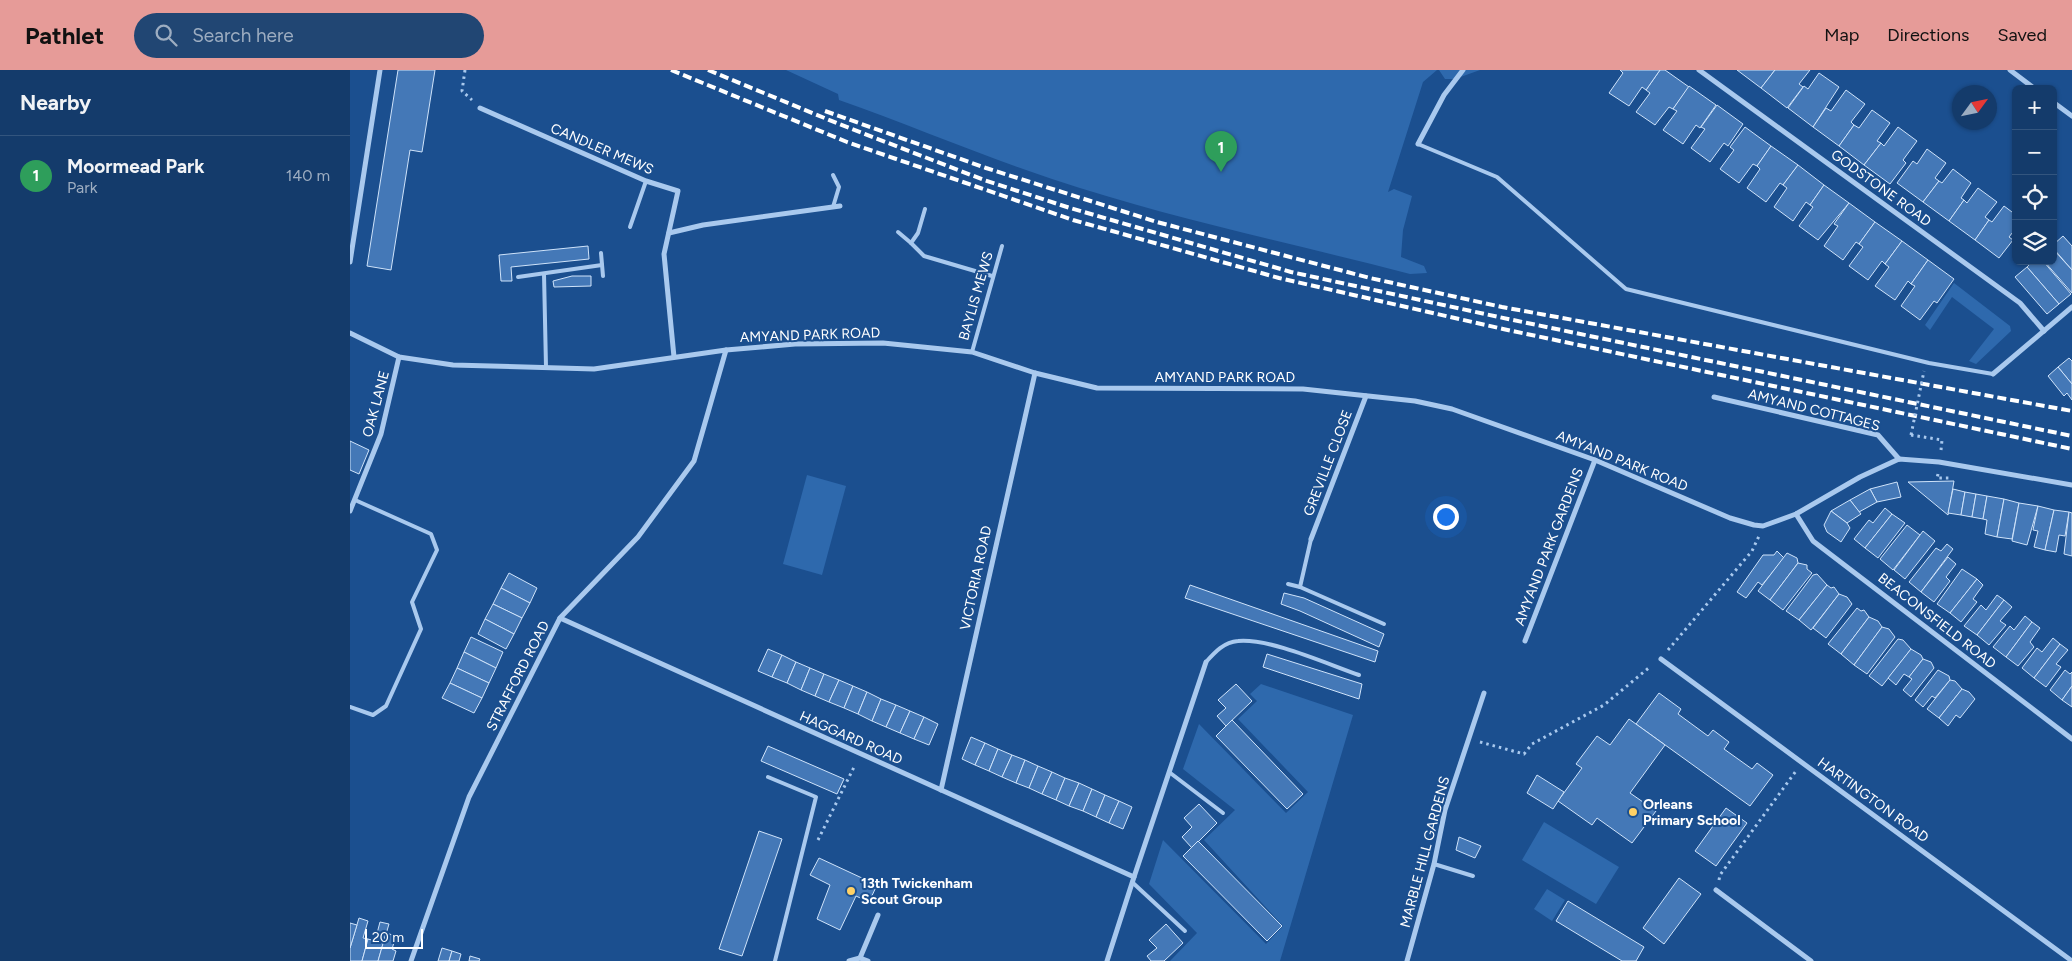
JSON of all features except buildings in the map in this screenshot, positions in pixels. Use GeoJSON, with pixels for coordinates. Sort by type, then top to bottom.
{"type":"FeatureCollection","features":[{"type":"Feature","properties":{"kind":"street"},"geometry":{"type":"LineString","coordinates":[[350,262],[380,70]]}},
{"type":"Feature","properties":{"kind":"street"},"geometry":{"type":"LineString","coordinates":[[1418,144],[1444,95],[1463,70]]}},
{"type":"Feature","properties":{"kind":"street","name":"GODSTONE ROAD"},"geometry":{"type":"LineString","coordinates":[[1699,70],[2020,304],[2044,331]]}},
{"type":"Feature","properties":{"kind":"street"},"geometry":{"type":"LineString","coordinates":[[2010,70],[2030,85]]}},
{"type":"Feature","properties":{"kind":"street"},"geometry":{"type":"LineString","coordinates":[[2057,105],[2072,116]]}},
{"type":"Feature","properties":{"kind":"street","name":"CANDLER MEWS"},"geometry":{"type":"LineString","coordinates":[[480,108],[646,181],[678,191],[664,254],[674,357]]}},
{"type":"Feature","properties":{"kind":"street"},"geometry":{"type":"LineString","coordinates":[[669,233],[703,225],[840,206]]}},
{"type":"Feature","properties":{"kind":"street"},"geometry":{"type":"LineString","coordinates":[[1993,374],[2072,307]]}},
{"type":"Feature","properties":{"kind":"street","name":"AMYAND PARK ROAD"},"geometry":{"type":"LineString","coordinates":[[350,333],[400,357],[453,365],[594,369],[726,350],[795,344],[883,343],[972,352],[1035,372],[1097,388],[1303,389],[1415,401],[1452,409],[1595,460],[1730,518],[1763,526]]}},
{"type":"Feature","properties":{"kind":"street","name":"STRAFFORD ROAD"},"geometry":{"type":"LineString","coordinates":[[411,961],[469,797],[560,618],[638,537],[694,461],[726,350]]}},
{"type":"Feature","properties":{"kind":"street","name":"OAK LANE"},"geometry":{"type":"LineString","coordinates":[[350,511],[352,499],[381,434],[400,357]]}},
{"type":"Feature","properties":{"kind":"street","name":"VICTORIA ROAD"},"geometry":{"type":"LineString","coordinates":[[941,790],[1035,372]]}},
{"type":"Feature","properties":{"kind":"street","name":"GREVILLE CLOSE"},"geometry":{"type":"LineString","coordinates":[[1311,539],[1366,396]]}},
{"type":"Feature","properties":{"kind":"street","name":"AMYAND COTTAGES"},"geometry":{"type":"LineString","coordinates":[[1714,397],[1878,435],[1899,459]]}},
{"type":"Feature","properties":{"kind":"street"},"geometry":{"type":"LineString","coordinates":[[1763,526],[1796,514],[1860,477],[1899,459],[1964,465],[2072,485]]}},
{"type":"Feature","properties":{"kind":"street","name":"AMYAND PARK GARDENS"},"geometry":{"type":"LineString","coordinates":[[1525,641],[1595,460]]}},
{"type":"Feature","properties":{"kind":"street","name":"BEACONSFIELD ROAD"},"geometry":{"type":"LineString","coordinates":[[1796,514],[1813,541],[2072,740]]}},
{"type":"Feature","properties":{"kind":"street","name":"HAGGARD ROAD"},"geometry":{"type":"LineString","coordinates":[[560,618],[860,756],[941,790],[1133,880]]}},
{"type":"Feature","properties":{"kind":"street","name":"HARTINGTON ROAD"},"geometry":{"type":"LineString","coordinates":[[1661,658],[2072,961]]}},
{"type":"Feature","properties":{"kind":"street"},"geometry":{"type":"LineString","coordinates":[[1107,961],[1206,662]]}},
{"type":"Feature","properties":{"kind":"street","name":"MARBLE HILL GARDENS"},"geometry":{"type":"LineString","coordinates":[[1407,961],[1434,864],[1445,810],[1470,740],[1484,693]]}},
{"type":"Feature","properties":{"kind":"street"},"geometry":{"type":"LineString","coordinates":[[1716,890],[1811,961]]}},
{"type":"Feature","properties":{"kind":"street"},"geometry":{"type":"LineString","coordinates":[[860,958],[878,915]]}},
{"type":"Feature","properties":{"kind":"street"},"geometry":{"type":"LineString","coordinates":[[849,961],[860,958],[868,961]]}},
{"type":"Feature","properties":{"kind":"lane"},"geometry":{"type":"LineString","coordinates":[[1418,144],[1497,177],[1626,289],[1929,363],[1993,374]]}},
{"type":"Feature","properties":{"kind":"lane"},"geometry":{"type":"LineString","coordinates":[[833,175],[839,188],[833,207]]}},
{"type":"Feature","properties":{"kind":"lane"},"geometry":{"type":"LineString","coordinates":[[630,226],[646,181]]}},
{"type":"Feature","properties":{"kind":"lane"},"geometry":{"type":"LineString","coordinates":[[911,243],[918,234],[925,209]]}},
{"type":"Feature","properties":{"kind":"lane"},"geometry":{"type":"LineString","coordinates":[[898,232],[924,256],[992,276]]}},
{"type":"Feature","properties":{"kind":"lane","name":"BAYLIS MEWS"},"geometry":{"type":"LineString","coordinates":[[972,352],[1002,246]]}},
{"type":"Feature","properties":{"kind":"lane"},"geometry":{"type":"LineString","coordinates":[[600,253],[603,276]]}},
{"type":"Feature","properties":{"kind":"lane"},"geometry":{"type":"LineString","coordinates":[[518,277],[602,265]]}},
{"type":"Feature","properties":{"kind":"lane"},"geometry":{"type":"LineString","coordinates":[[544,274],[546,367]]}},
{"type":"Feature","properties":{"kind":"lane"},"geometry":{"type":"LineString","coordinates":[[350,707],[373,715],[386,706],[421,629],[412,602],[437,550],[431,534],[352,499]]}},
{"type":"Feature","properties":{"kind":"lane"},"geometry":{"type":"LineString","coordinates":[[1300,587],[1311,539]]}},
{"type":"Feature","properties":{"kind":"lane"},"geometry":{"type":"LineString","coordinates":[[1288,584],[1300,587],[1384,624]]}},
{"type":"Feature","properties":{"kind":"lane"},"geometry":{"type":"LineString","coordinates":[[1206,662],[1219,648],[1236,641],[1258,642],[1359,675]]}},
{"type":"Feature","properties":{"kind":"lane"},"geometry":{"type":"LineString","coordinates":[[1169,772],[1223,813]]}},
{"type":"Feature","properties":{"kind":"lane"},"geometry":{"type":"LineString","coordinates":[[768,777],[816,797],[775,961]]}},
{"type":"Feature","properties":{"kind":"lane"},"geometry":{"type":"LineString","coordinates":[[1434,864],[1473,876]]}},
{"type":"Feature","properties":{"kind":"lane"},"geometry":{"type":"LineString","coordinates":[[1133,880],[1185,931]]}},
{"type":"Feature","properties":{"kind":"path"},"geometry":{"type":"LineString","coordinates":[[465,70],[462,91],[480,108]]}},
{"type":"Feature","properties":{"kind":"path"},"geometry":{"type":"LineString","coordinates":[[1924,371],[1911,435],[1942,440]]}},
{"type":"Feature","properties":{"kind":"path"},"geometry":{"type":"LineString","coordinates":[[1470,740],[1524,754],[1532,744],[1604,705],[1661,658],[1752,551],[1763,526]]}},
{"type":"Feature","properties":{"kind":"path"},"geometry":{"type":"LineString","coordinates":[[817,843],[860,756]]}},
{"type":"Feature","properties":{"kind":"path"},"geometry":{"type":"LineString","coordinates":[[1716,890],[1720,875],[1803,762]]}},
{"type":"Feature","properties":{"kind":"shaded area"},"geometry":{"type":"Polygon","coordinates":[[[786,70],[1437,70],[1423,82],[1388,192],[1394,189],[1412,196],[1403,230],[1401,257],[1424,266],[1427,273],[1410,274],[1185,218],[1096,193],[1025,170],[839,100],[838,94],[786,70]]]}},
{"type":"Feature","properties":{"kind":"shaded area"},"geometry":{"type":"Polygon","coordinates":[[[1439,70],[1480,70],[1455,79],[1445,79],[1439,70]]]}},
{"type":"Feature","properties":{"kind":"shaded area"},"geometry":{"type":"Polygon","coordinates":[[[1954,283],[2010,326],[2011,331],[1976,364],[1969,361],[1994,329],[1952,297],[1930,330],[1925,325],[1954,283]]]}},
{"type":"Feature","properties":{"kind":"shaded area"},"geometry":{"type":"Polygon","coordinates":[[[807,475],[846,486],[822,575],[783,564],[807,475]]]}},
{"type":"Feature","properties":{"kind":"shaded area"},"geometry":{"type":"Polygon","coordinates":[[[1261,684],[1353,715],[1280,961],[1170,961],[1197,933],[1149,884],[1163,840],[1266,944],[1283,926],[1204,840],[1235,810],[1183,769],[1199,724],[1286,813],[1308,792],[1238,719],[1257,701],[1250,694],[1261,684]]]}},
{"type":"Feature","properties":{"kind":"shaded area"},"geometry":{"type":"Polygon","coordinates":[[[1544,822],[1619,867],[1596,904],[1522,860],[1544,822]]]}},
{"type":"Feature","properties":{"kind":"shaded area"},"geometry":{"type":"Polygon","coordinates":[[[1547,889],[1565,900],[1552,921],[1534,909],[1547,889]]]}},
{"type":"Feature","properties":{"kind":"railway"},"geometry":{"type":"LineString","coordinates":[[671,70],[847,142],[1073,220],[1279,278],[1503,329],[2072,449]]}},
{"type":"Feature","properties":{"kind":"railway"},"geometry":{"type":"LineString","coordinates":[[708,70],[839,124],[984,180],[1070,208],[1291,272],[2072,436]]}},
{"type":"Feature","properties":{"kind":"railway"},"geometry":{"type":"LineString","coordinates":[[825,111],[986,168],[1157,222],[1370,278],[1502,307],[2072,411]]}},
{"type":"Feature","properties":{"kind":"place","name":"Moormead Park"},"geometry":{"type":"Point","coordinates":[1221,172]}},
{"type":"Feature","properties":{"kind":"place","name":"Orleans Primary School"},"geometry":{"type":"Point","coordinates":[1633,812]}},
{"type":"Feature","properties":{"kind":"place","name":"13th Twickenham Scout Group"},"geometry":{"type":"Point","coordinates":[851,891]}}]}
